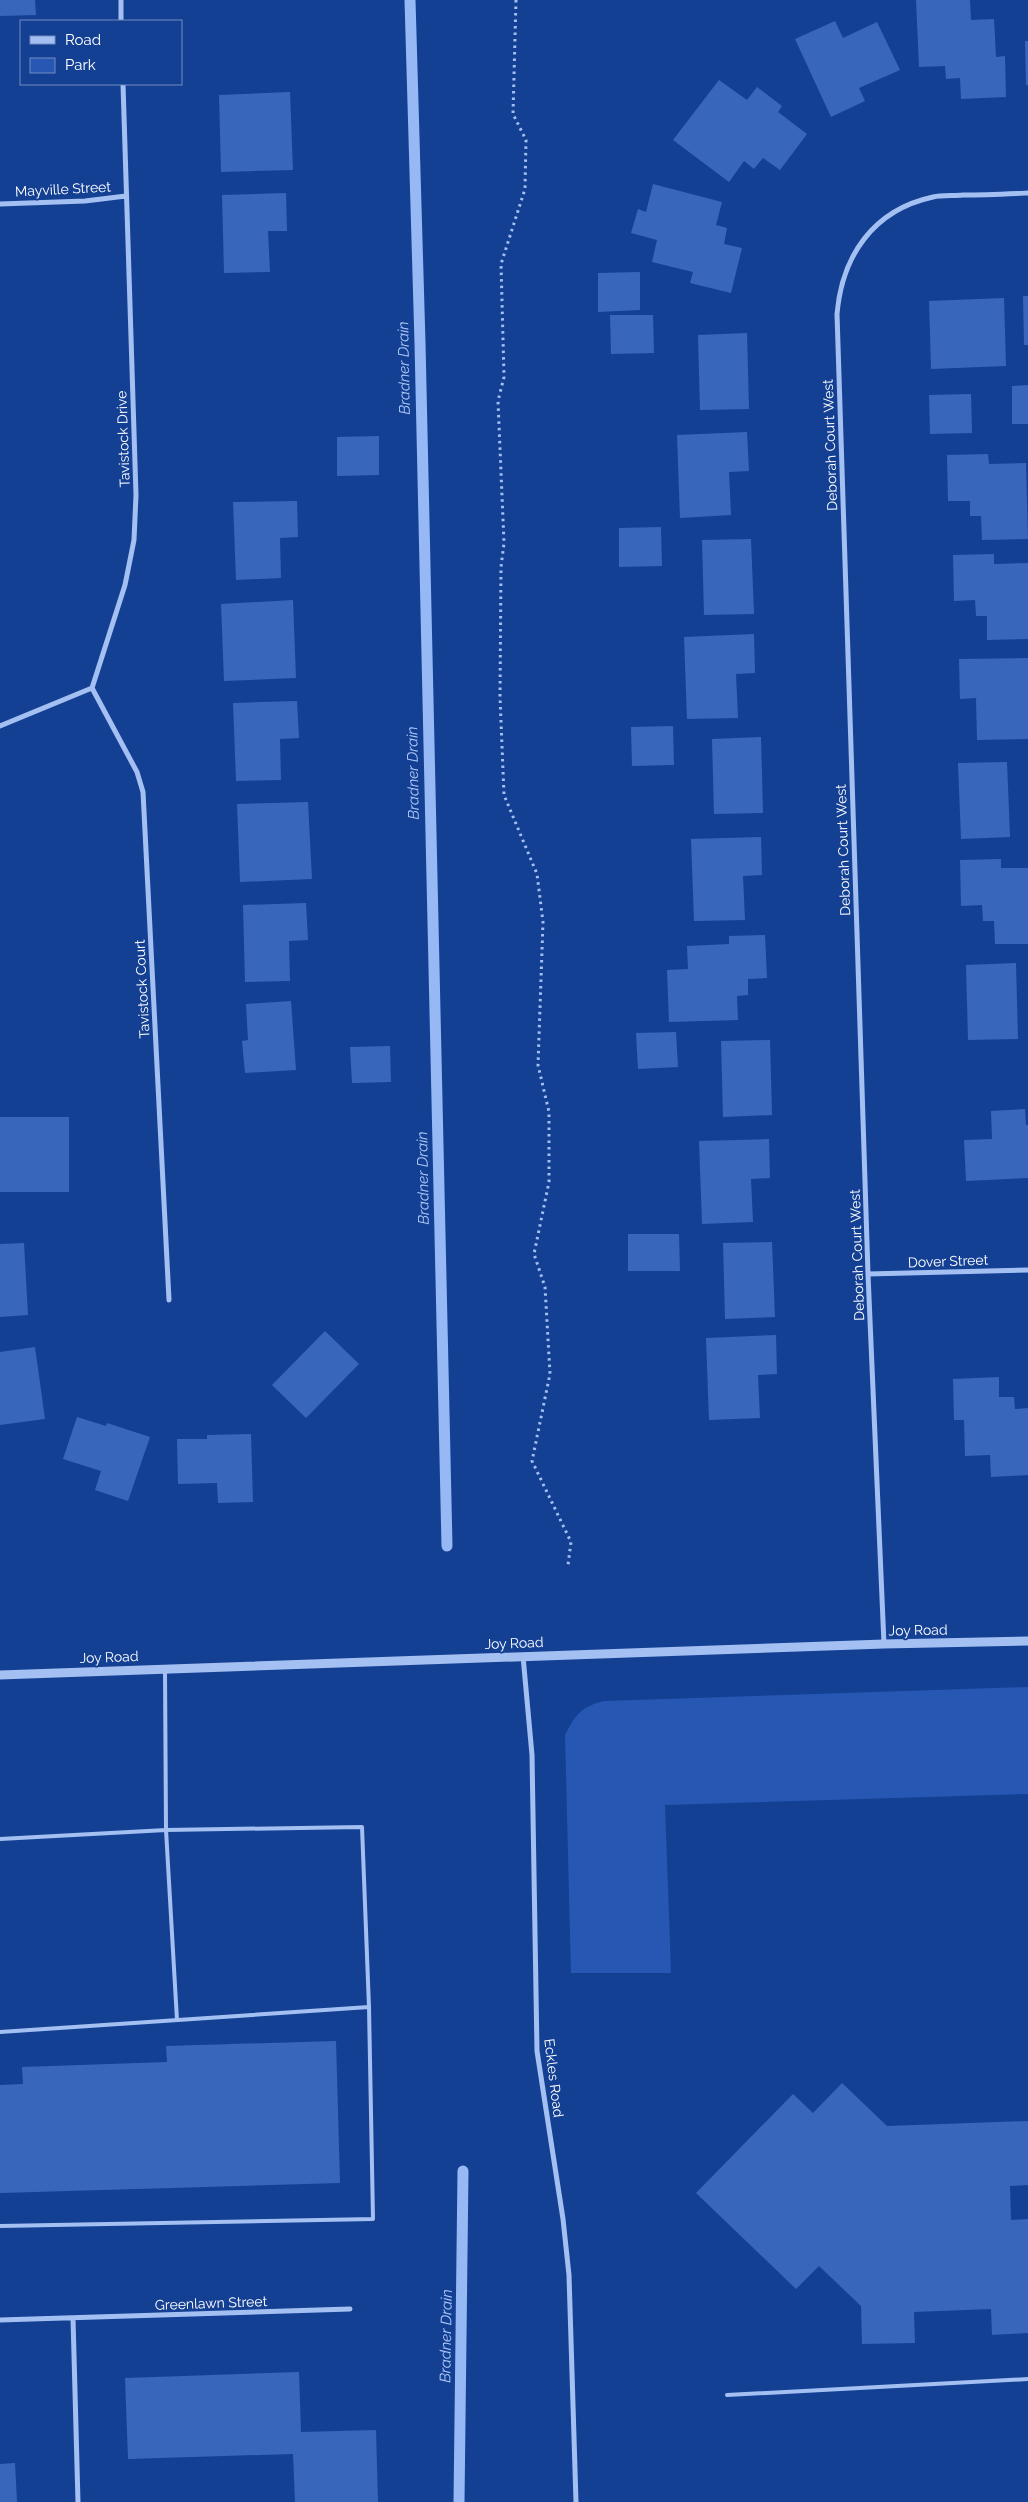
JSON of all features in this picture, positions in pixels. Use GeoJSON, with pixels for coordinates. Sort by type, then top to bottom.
{"type":"FeatureCollection","features":[{"type":"Feature","properties":{"kind":"street"},"geometry":{"type":"LineString","coordinates":[[120,0],[121,20]]}},
{"type":"Feature","properties":{"kind":"street","name":"Tavistock Drive"},"geometry":{"type":"LineString","coordinates":[[92,688],[126,584],[134,540],[136,495],[123,85]]}},
{"type":"Feature","properties":{"kind":"street","name":"Deborah Court West"},"geometry":{"type":"LineString","coordinates":[[884,1644],[868,1274],[837,324],[839,293],[844,272],[857,247],[876,225],[900,209],[933,196],[1028,193]]}},
{"type":"Feature","properties":{"kind":"street","name":"Mayville Street"},"geometry":{"type":"LineString","coordinates":[[0,204],[84,201],[126,196]]}},
{"type":"Feature","properties":{"kind":"street"},"geometry":{"type":"LineString","coordinates":[[0,726],[92,688]]}},
{"type":"Feature","properties":{"kind":"street","name":"Tavistock Court"},"geometry":{"type":"LineString","coordinates":[[92,688],[137,772],[143,792],[169,1300]]}},
{"type":"Feature","properties":{"kind":"street","name":"Dover Street"},"geometry":{"type":"LineString","coordinates":[[868,1274],[1028,1270]]}},
{"type":"Feature","properties":{"kind":"street","name":"Joy Road"},"geometry":{"type":"LineString","coordinates":[[0,1675],[884,1644],[1028,1641]]}},
{"type":"Feature","properties":{"kind":"street","name":"Eckles Road"},"geometry":{"type":"LineString","coordinates":[[523,1656],[532,1754],[537,2051],[564,2219],[569,2274],[576,2502]]}},
{"type":"Feature","properties":{"kind":"street","name":"Greenlawn Street"},"geometry":{"type":"LineString","coordinates":[[0,2320],[350,2310]]}},
{"type":"Feature","properties":{"kind":"street"},"geometry":{"type":"LineString","coordinates":[[73,2318],[78,2502]]}},
{"type":"Feature","properties":{"kind":"lane"},"geometry":{"type":"LineString","coordinates":[[165,1669],[166,1830],[177,2020]]}},
{"type":"Feature","properties":{"kind":"lane"},"geometry":{"type":"LineString","coordinates":[[0,1839],[166,1830],[362,1828],[369,2007],[373,2219],[0,2226]]}},
{"type":"Feature","properties":{"kind":"lane"},"geometry":{"type":"LineString","coordinates":[[0,2032],[369,2007]]}},
{"type":"Feature","properties":{"kind":"lane"},"geometry":{"type":"LineString","coordinates":[[727,2395],[1028,2379]]}},
{"type":"Feature","properties":{"kind":"path"},"geometry":{"type":"LineString","coordinates":[[516,0],[513,114],[526,140],[525,189],[501,264],[504,377],[498,401],[504,543],[501,567],[500,697],[504,795],[537,874],[544,922],[538,1065],[549,1112],[549,1182],[534,1254],[545,1287],[550,1374],[532,1461],[571,1542],[568,1565]]}},
{"type":"Feature","properties":{"kind":"green space"},"geometry":{"type":"Polygon","coordinates":[[[1028,1687],[1028,1794],[665,1805],[671,1973],[571,1973],[565,1735],[572,1722],[584,1709],[604,1701],[1028,1687]]]}},
{"type":"Feature","properties":{"kind":"building"},"geometry":{"type":"Polygon","coordinates":[[[0,0],[35,0],[36,15],[0,16],[0,0]]]}},
{"type":"Feature","properties":{"kind":"building"},"geometry":{"type":"Polygon","coordinates":[[[916,0],[970,0],[971,20],[994,19],[996,57],[1005,56],[1006,97],[961,99],[960,78],[946,79],[945,66],[919,67],[916,0]]]}},
{"type":"Feature","properties":{"kind":"building"},"geometry":{"type":"Polygon","coordinates":[[[835,21],[843,38],[877,22],[900,70],[859,88],[865,101],[831,117],[795,39],[835,21]]]}},
{"type":"Feature","properties":{"kind":"building"},"geometry":{"type":"Polygon","coordinates":[[[1025,41],[1028,41],[1028,85],[1026,85],[1025,41]]]}},
{"type":"Feature","properties":{"kind":"building"},"geometry":{"type":"Polygon","coordinates":[[[719,80],[747,100],[757,87],[782,106],[778,112],[807,134],[780,170],[763,158],[754,169],[744,161],[729,182],[673,140],[719,80]]]}},
{"type":"Feature","properties":{"kind":"building"},"geometry":{"type":"Polygon","coordinates":[[[290,92],[293,170],[221,172],[219,95],[290,92]]]}},
{"type":"Feature","properties":{"kind":"building"},"geometry":{"type":"Polygon","coordinates":[[[653,184],[722,202],[716,225],[727,228],[724,244],[742,248],[731,293],[690,283],[693,272],[652,262],[657,240],[631,233],[638,209],[646,212],[653,184]]]}},
{"type":"Feature","properties":{"kind":"building"},"geometry":{"type":"Polygon","coordinates":[[[286,193],[287,231],[268,231],[270,272],[224,273],[222,195],[286,193]]]}},
{"type":"Feature","properties":{"kind":"building"},"geometry":{"type":"Polygon","coordinates":[[[640,272],[640,310],[598,312],[598,273],[640,272]]]}},
{"type":"Feature","properties":{"kind":"building"},"geometry":{"type":"Polygon","coordinates":[[[1023,296],[1028,296],[1028,345],[1024,345],[1023,296]]]}},
{"type":"Feature","properties":{"kind":"building"},"geometry":{"type":"Polygon","coordinates":[[[1004,298],[1006,366],[931,369],[929,301],[1004,298]]]}},
{"type":"Feature","properties":{"kind":"building"},"geometry":{"type":"Polygon","coordinates":[[[610,315],[653,315],[654,353],[611,354],[610,315]]]}},
{"type":"Feature","properties":{"kind":"building"},"geometry":{"type":"Polygon","coordinates":[[[747,333],[749,409],[700,410],[698,335],[747,333]]]}},
{"type":"Feature","properties":{"kind":"building"},"geometry":{"type":"Polygon","coordinates":[[[1028,385],[1028,424],[1012,424],[1012,386],[1028,385]]]}},
{"type":"Feature","properties":{"kind":"building"},"geometry":{"type":"Polygon","coordinates":[[[971,394],[972,433],[930,434],[929,395],[971,394]]]}},
{"type":"Feature","properties":{"kind":"building"},"geometry":{"type":"Polygon","coordinates":[[[747,432],[749,471],[729,472],[731,515],[680,518],[677,435],[747,432]]]}},
{"type":"Feature","properties":{"kind":"building"},"geometry":{"type":"Polygon","coordinates":[[[379,436],[379,475],[337,476],[337,437],[379,436]]]}},
{"type":"Feature","properties":{"kind":"building"},"geometry":{"type":"Polygon","coordinates":[[[988,454],[989,464],[1026,463],[1028,539],[982,540],[981,516],[970,516],[970,501],[948,501],[947,455],[988,454]]]}},
{"type":"Feature","properties":{"kind":"building"},"geometry":{"type":"Polygon","coordinates":[[[297,501],[298,537],[280,538],[281,578],[236,580],[233,502],[297,501]]]}},
{"type":"Feature","properties":{"kind":"building"},"geometry":{"type":"Polygon","coordinates":[[[661,527],[662,566],[619,567],[619,528],[661,527]]]}},
{"type":"Feature","properties":{"kind":"building"},"geometry":{"type":"Polygon","coordinates":[[[751,539],[754,614],[704,615],[702,540],[751,539]]]}},
{"type":"Feature","properties":{"kind":"building"},"geometry":{"type":"Polygon","coordinates":[[[994,554],[994,564],[1028,563],[1028,639],[987,640],[987,616],[976,616],[975,600],[954,601],[953,555],[994,554]]]}},
{"type":"Feature","properties":{"kind":"building"},"geometry":{"type":"Polygon","coordinates":[[[293,600],[296,678],[224,681],[221,604],[293,600]]]}},
{"type":"Feature","properties":{"kind":"building"},"geometry":{"type":"Polygon","coordinates":[[[754,634],[755,673],[736,674],[738,718],[687,719],[684,637],[754,634]]]}},
{"type":"Feature","properties":{"kind":"building"},"geometry":{"type":"Polygon","coordinates":[[[1028,658],[1028,739],[977,740],[976,698],[960,699],[959,659],[1028,658]]]}},
{"type":"Feature","properties":{"kind":"building"},"geometry":{"type":"Polygon","coordinates":[[[297,701],[299,738],[280,739],[281,780],[236,781],[233,703],[297,701]]]}},
{"type":"Feature","properties":{"kind":"building"},"geometry":{"type":"Polygon","coordinates":[[[673,726],[674,765],[632,766],[631,727],[673,726]]]}},
{"type":"Feature","properties":{"kind":"building"},"geometry":{"type":"Polygon","coordinates":[[[761,737],[763,813],[714,814],[712,739],[761,737]]]}},
{"type":"Feature","properties":{"kind":"building"},"geometry":{"type":"Polygon","coordinates":[[[1007,762],[1010,837],[961,839],[958,763],[1007,762]]]}},
{"type":"Feature","properties":{"kind":"building"},"geometry":{"type":"Polygon","coordinates":[[[308,802],[312,879],[240,882],[237,804],[308,802]]]}},
{"type":"Feature","properties":{"kind":"building"},"geometry":{"type":"Polygon","coordinates":[[[761,837],[762,875],[743,876],[745,920],[694,921],[691,839],[761,837]]]}},
{"type":"Feature","properties":{"kind":"building"},"geometry":{"type":"Polygon","coordinates":[[[1001,859],[1001,868],[1028,868],[1028,944],[995,944],[994,921],[983,921],[982,905],[961,906],[960,860],[1001,859]]]}},
{"type":"Feature","properties":{"kind":"building"},"geometry":{"type":"Polygon","coordinates":[[[306,903],[308,940],[289,941],[290,981],[245,982],[243,905],[306,903]]]}},
{"type":"Feature","properties":{"kind":"building"},"geometry":{"type":"Polygon","coordinates":[[[765,935],[767,978],[748,979],[748,995],[737,996],[738,1020],[669,1022],[667,970],[688,969],[687,946],[729,944],[729,936],[765,935]]]}},
{"type":"Feature","properties":{"kind":"building"},"geometry":{"type":"Polygon","coordinates":[[[1016,963],[1018,1039],[968,1040],[966,965],[1016,963]]]}},
{"type":"Feature","properties":{"kind":"building"},"geometry":{"type":"Polygon","coordinates":[[[291,1001],[296,1070],[245,1073],[242,1041],[248,1040],[246,1004],[291,1001]]]}},
{"type":"Feature","properties":{"kind":"building"},"geometry":{"type":"Polygon","coordinates":[[[676,1032],[678,1067],[638,1069],[636,1033],[676,1032]]]}},
{"type":"Feature","properties":{"kind":"building"},"geometry":{"type":"Polygon","coordinates":[[[770,1040],[772,1115],[723,1117],[721,1041],[770,1040]]]}},
{"type":"Feature","properties":{"kind":"building"},"geometry":{"type":"Polygon","coordinates":[[[390,1046],[391,1082],[352,1083],[350,1047],[390,1046]]]}},
{"type":"Feature","properties":{"kind":"building"},"geometry":{"type":"Polygon","coordinates":[[[1025,1109],[1026,1125],[1028,1125],[1028,1178],[966,1181],[964,1140],[992,1139],[991,1111],[1025,1109]]]}},
{"type":"Feature","properties":{"kind":"building"},"geometry":{"type":"Polygon","coordinates":[[[0,1117],[69,1117],[69,1192],[0,1192],[0,1117]]]}},
{"type":"Feature","properties":{"kind":"building"},"geometry":{"type":"Polygon","coordinates":[[[769,1139],[770,1178],[751,1179],[753,1222],[702,1224],[699,1141],[769,1139]]]}},
{"type":"Feature","properties":{"kind":"building"},"geometry":{"type":"Polygon","coordinates":[[[628,1234],[679,1234],[680,1271],[628,1271],[628,1234]]]}},
{"type":"Feature","properties":{"kind":"building"},"geometry":{"type":"Polygon","coordinates":[[[772,1242],[775,1317],[725,1319],[723,1243],[772,1242]]]}},
{"type":"Feature","properties":{"kind":"building"},"geometry":{"type":"Polygon","coordinates":[[[24,1243],[28,1315],[0,1317],[0,1244],[24,1243]]]}},
{"type":"Feature","properties":{"kind":"building"},"geometry":{"type":"Polygon","coordinates":[[[325,1331],[359,1364],[306,1418],[272,1385],[325,1331]]]}},
{"type":"Feature","properties":{"kind":"building"},"geometry":{"type":"Polygon","coordinates":[[[776,1335],[777,1374],[758,1375],[760,1418],[709,1420],[706,1338],[776,1335]]]}},
{"type":"Feature","properties":{"kind":"building"},"geometry":{"type":"Polygon","coordinates":[[[35,1347],[45,1419],[0,1425],[0,1352],[35,1347]]]}},
{"type":"Feature","properties":{"kind":"building"},"geometry":{"type":"Polygon","coordinates":[[[999,1377],[999,1397],[1014,1397],[1015,1409],[1028,1408],[1028,1475],[991,1477],[990,1455],[965,1456],[964,1420],[954,1420],[953,1379],[999,1377]]]}},
{"type":"Feature","properties":{"kind":"building"},"geometry":{"type":"Polygon","coordinates":[[[77,1417],[106,1426],[107,1423],[150,1437],[128,1501],[95,1490],[101,1471],[63,1459],[77,1417]]]}},
{"type":"Feature","properties":{"kind":"building"},"geometry":{"type":"Polygon","coordinates":[[[251,1434],[253,1502],[218,1503],[217,1483],[178,1484],[177,1439],[207,1439],[207,1435],[251,1434]]]}},
{"type":"Feature","properties":{"kind":"building"},"geometry":{"type":"Polygon","coordinates":[[[336,2041],[340,2183],[0,2193],[0,2085],[23,2084],[22,2067],[167,2062],[166,2046],[336,2041]]]}},
{"type":"Feature","properties":{"kind":"building"},"geometry":{"type":"Polygon","coordinates":[[[842,2083],[887,2126],[1028,2121],[1028,2185],[1010,2186],[1011,2220],[1028,2219],[1028,2333],[992,2335],[991,2309],[914,2312],[915,2343],[862,2344],[861,2306],[819,2266],[796,2289],[696,2193],[793,2094],[813,2113],[842,2083]]]}},
{"type":"Feature","properties":{"kind":"building"},"geometry":{"type":"Polygon","coordinates":[[[299,2372],[301,2432],[376,2430],[378,2502],[295,2502],[293,2454],[128,2459],[125,2378],[299,2372]]]}},
{"type":"Feature","properties":{"kind":"building"},"geometry":{"type":"Polygon","coordinates":[[[15,2463],[17,2502],[0,2502],[0,2464],[15,2463]]]}},
{"type":"Feature","properties":{"kind":"waterway","name":"Bradner Drain"},"geometry":{"type":"LineString","coordinates":[[410,0],[420,343],[447,1546]]}},
{"type":"Feature","properties":{"kind":"waterway","name":"Bradner Drain"},"geometry":{"type":"LineString","coordinates":[[459,2502],[463,2171]]}}]}
